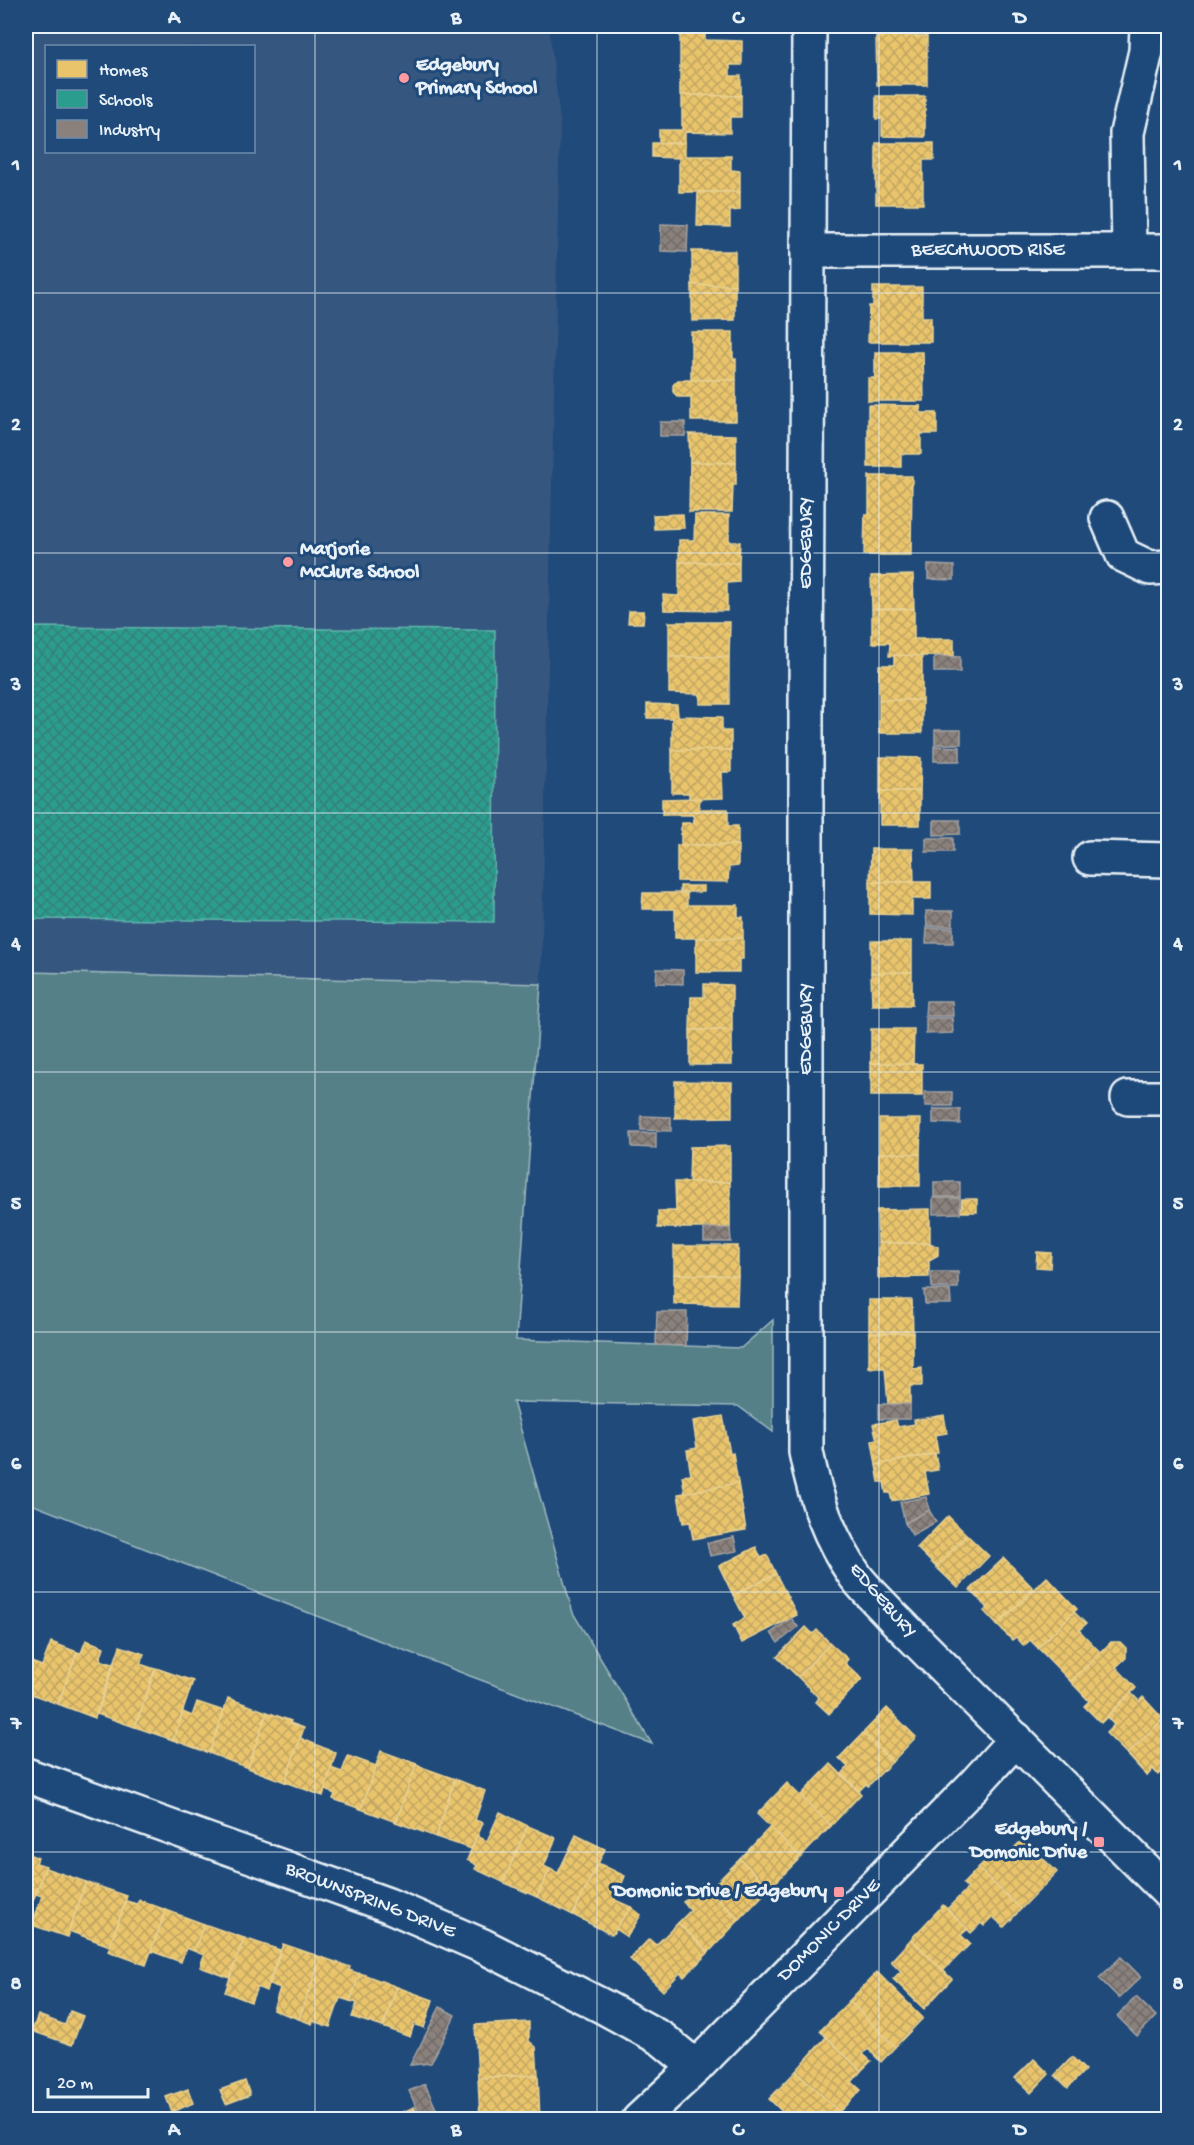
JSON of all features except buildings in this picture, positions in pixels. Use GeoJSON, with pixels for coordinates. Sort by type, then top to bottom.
{"type":"FeatureCollection","features":[{"type":"Feature","properties":{"kind":"street","name":"EDGEBURY"},"geometry":{"type":"LineString","coordinates":[[809,26],[806,1452],[813,1487],[823,1519],[857,1578],[891,1615],[1168,1892]]}},
{"type":"Feature","properties":{"kind":"street"},"geometry":{"type":"LineString","coordinates":[[1130,251],[1126,133],[1146,51],[1147,26]]}},
{"type":"Feature","properties":{"kind":"street","name":"BEECHWOOD RISE"},"geometry":{"type":"LineString","coordinates":[[808,250],[1168,251]]}},
{"type":"Feature","properties":{"kind":"street"},"geometry":{"type":"LineString","coordinates":[[1107,518],[1123,555],[1150,568],[1168,567]]}},
{"type":"Feature","properties":{"kind":"street"},"geometry":{"type":"LineString","coordinates":[[1090,858],[1168,860]]}},
{"type":"Feature","properties":{"kind":"street"},"geometry":{"type":"LineString","coordinates":[[1128,1098],[1168,1098]]}},
{"type":"Feature","properties":{"kind":"street","name":"DOMONIC DRIVE"},"geometry":{"type":"LineString","coordinates":[[639,2120],[696,2067],[974,1785],[1016,1739]]}},
{"type":"Feature","properties":{"kind":"street","name":"BROWNSPRING DRIVE"},"geometry":{"type":"LineString","coordinates":[[26,1775],[388,1905],[483,1946],[662,2039],[696,2067]]}},
{"type":"Feature","properties":{"kind":"shaded area","name":"Marjorie McClure School"},"geometry":{"type":"Polygon","coordinates":[[[26,26],[549,26],[560,121],[541,984],[26,972],[26,26]]]}},
{"type":"Feature","properties":{"kind":"green space"},"geometry":{"type":"Polygon","coordinates":[[[26,972],[541,984],[516,1340],[741,1348],[773,1320],[773,1432],[738,1406],[513,1402],[573,1613],[652,1744],[470,1676],[26,1502],[26,972]]]}},
{"type":"Feature","properties":{"kind":"place","name":"Edgebury Primary School"},"geometry":{"type":"Point","coordinates":[404,78]}},
{"type":"Feature","properties":{"kind":"place","name":"Marjorie McClure School"},"geometry":{"type":"Point","coordinates":[288,562]}},
{"type":"Feature","properties":{"kind":"place","name":"Edgebury / Domonic Drive"},"geometry":{"type":"Point","coordinates":[1099,1842]}},
{"type":"Feature","properties":{"kind":"place","name":"Domonic Drive / Edgebury"},"geometry":{"type":"Point","coordinates":[839,1892]}}]}
